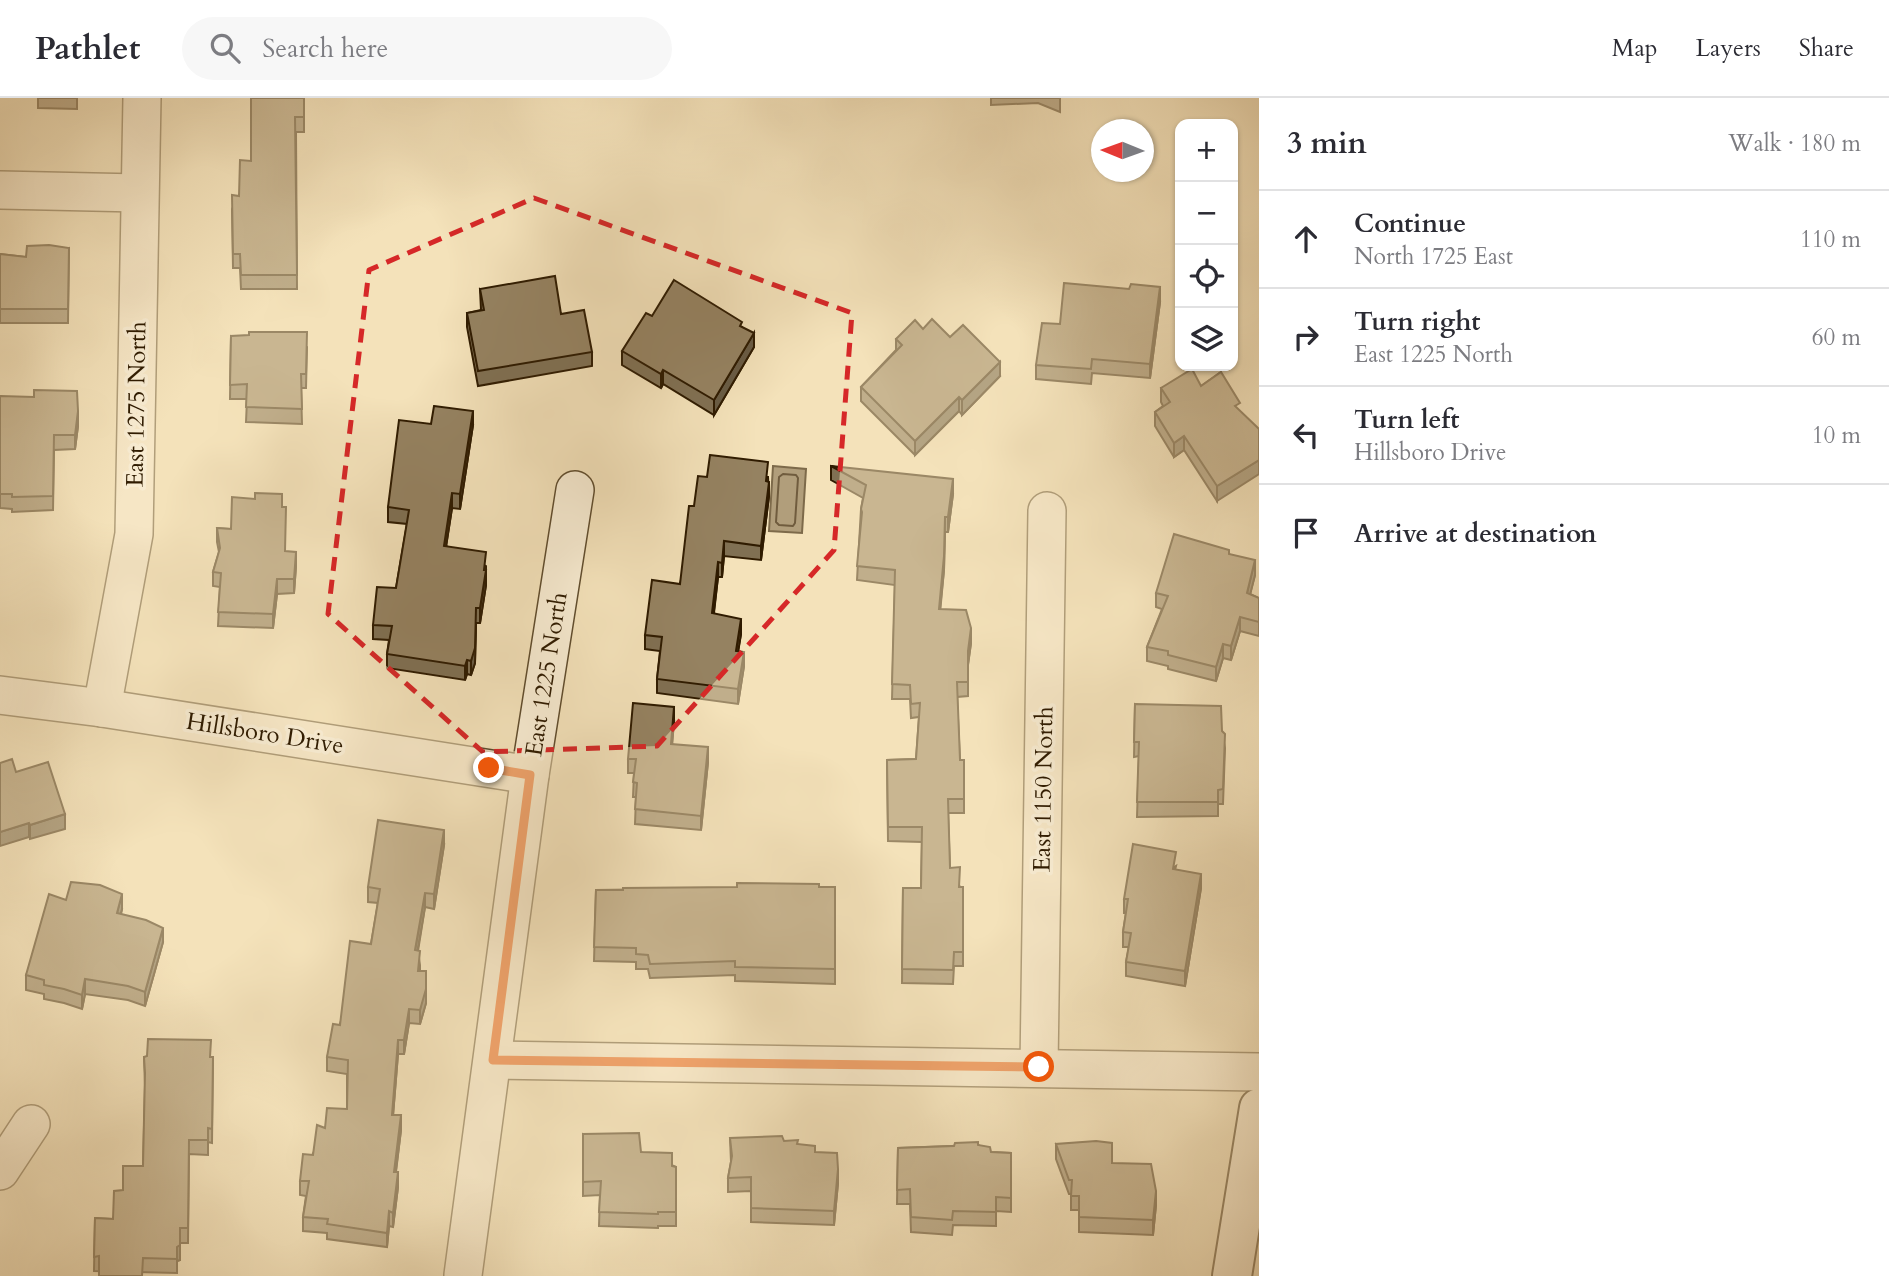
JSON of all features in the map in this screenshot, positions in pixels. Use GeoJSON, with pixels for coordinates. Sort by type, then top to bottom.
{"type":"FeatureCollection","features":[{"type":"Feature","properties":{"kind":"street","name":"East 1275 North"},"geometry":{"type":"LineString","coordinates":[[102,708],[134,534],[142,98]]}},
{"type":"Feature","properties":{"kind":"street"},"geometry":{"type":"LineString","coordinates":[[0,190],[139,193]]}},
{"type":"Feature","properties":{"kind":"street","name":"East 1225 North"},"geometry":{"type":"LineString","coordinates":[[463,1275],[530,775],[575,490]]}},
{"type":"Feature","properties":{"kind":"street","name":"East 1150 North"},"geometry":{"type":"LineString","coordinates":[[1039,1067],[1047,511]]}},
{"type":"Feature","properties":{"kind":"street","name":"Hillsboro Drive"},"geometry":{"type":"LineString","coordinates":[[0,695],[102,708],[530,775]]}},
{"type":"Feature","properties":{"kind":"street"},"geometry":{"type":"LineString","coordinates":[[493,1060],[1259,1072]]}},
{"type":"Feature","properties":{"kind":"street"},"geometry":{"type":"LineString","coordinates":[[1232,1276],[1259,1108]]}},
{"type":"Feature","properties":{"kind":"street"},"geometry":{"type":"LineString","coordinates":[[0,1171],[31,1124]]}},
{"type":"Feature","properties":{"kind":"highlighted area"},"geometry":{"type":"Polygon","coordinates":[[[534,198],[852,313],[834,550],[657,746],[483,752],[328,614],[369,270],[534,198]]]}},
{"type":"Feature","properties":{"kind":"water"},"geometry":{"type":"Polygon","coordinates":[[[773,466],[806,469],[802,533],[769,531],[773,466]]]}},
{"type":"Feature","properties":{"kind":"building"},"geometry":{"type":"Polygon","coordinates":[[[251,98],[304,98],[304,117],[295,117],[297,275],[241,275],[240,254],[233,254],[232,195],[239,196],[240,160],[251,161],[251,98]]]}},
{"type":"Feature","properties":{"kind":"building"},"geometry":{"type":"Polygon","coordinates":[[[27,246],[69,248],[68,309],[0,309],[0,254],[26,257],[27,246]]]}},
{"type":"Feature","properties":{"kind":"building"},"geometry":{"type":"Polygon","coordinates":[[[555,276],[561,314],[584,310],[592,352],[478,371],[467,313],[484,310],[480,289],[555,276]]]}},
{"type":"Feature","properties":{"kind":"building"},"geometry":{"type":"Polygon","coordinates":[[[674,280],[742,322],[740,326],[754,333],[714,400],[663,370],[661,374],[622,351],[646,313],[652,316],[674,280]]]}},
{"type":"Feature","properties":{"kind":"building"},"geometry":{"type":"Polygon","coordinates":[[[1064,283],[1129,289],[1131,284],[1160,287],[1150,364],[1092,359],[1091,369],[1036,365],[1042,323],[1060,324],[1064,283]]]}},
{"type":"Feature","properties":{"kind":"building"},"geometry":{"type":"Polygon","coordinates":[[[932,319],[950,337],[963,325],[1000,362],[962,400],[959,397],[915,441],[861,387],[902,345],[896,339],[915,320],[923,329],[932,319]]]}},
{"type":"Feature","properties":{"kind":"building"},"geometry":{"type":"Polygon","coordinates":[[[249,332],[307,332],[306,374],[301,374],[302,409],[246,407],[247,384],[230,385],[231,336],[249,335],[249,332]]]}},
{"type":"Feature","properties":{"kind":"building"},"geometry":{"type":"Polygon","coordinates":[[[1189,371],[1193,371],[1201,386],[1221,372],[1240,403],[1235,406],[1259,429],[1259,460],[1217,486],[1184,436],[1174,443],[1155,412],[1170,402],[1161,388],[1189,371]]]}},
{"type":"Feature","properties":{"kind":"building"},"geometry":{"type":"Polygon","coordinates":[[[34,390],[77,391],[75,435],[54,435],[53,496],[12,497],[12,494],[0,494],[0,396],[34,397],[34,390]]]}},
{"type":"Feature","properties":{"kind":"building"},"geometry":{"type":"Polygon","coordinates":[[[434,406],[473,411],[460,494],[452,493],[444,546],[486,552],[480,608],[476,608],[475,648],[471,661],[467,660],[465,666],[387,654],[392,626],[373,625],[377,587],[396,588],[409,510],[388,507],[399,420],[431,424],[434,406]]]}},
{"type":"Feature","properties":{"kind":"building"},"geometry":{"type":"Polygon","coordinates":[[[710,455],[768,462],[766,481],[769,482],[761,546],[724,541],[722,563],[718,562],[712,613],[741,619],[736,651],[744,652],[738,689],[657,679],[662,637],[645,635],[652,580],[680,584],[689,506],[694,506],[698,476],[707,477],[710,455]]]}},
{"type":"Feature","properties":{"kind":"building"},"geometry":{"type":"Polygon","coordinates":[[[831,466],[953,479],[948,517],[945,517],[939,609],[966,610],[971,628],[968,682],[957,682],[960,760],[964,760],[964,799],[948,799],[950,868],[960,867],[959,887],[963,887],[963,952],[954,952],[953,970],[902,969],[903,888],[921,888],[922,827],[888,827],[887,760],[916,759],[920,703],[911,704],[910,685],[892,684],[895,570],[857,566],[861,509],[866,485],[831,466]]]}},
{"type":"Feature","properties":{"kind":"building"},"geometry":{"type":"Polygon","coordinates":[[[255,493],[282,494],[282,507],[286,507],[285,551],[296,552],[294,579],[277,579],[273,614],[218,612],[221,573],[213,572],[220,548],[217,528],[231,529],[232,497],[255,499],[255,493]]]}},
{"type":"Feature","properties":{"kind":"building"},"geometry":{"type":"Polygon","coordinates":[[[1174,534],[1229,550],[1229,554],[1255,560],[1247,593],[1259,598],[1259,622],[1240,617],[1231,646],[1223,644],[1216,667],[1147,647],[1168,596],[1156,593],[1174,534]]]}},
{"type":"Feature","properties":{"kind":"building"},"geometry":{"type":"Polygon","coordinates":[[[633,703],[674,707],[671,744],[708,747],[701,816],[635,809],[637,783],[633,782],[636,759],[628,759],[633,703]]]}},
{"type":"Feature","properties":{"kind":"building"},"geometry":{"type":"Polygon","coordinates":[[[1135,704],[1221,706],[1222,731],[1225,734],[1223,789],[1218,790],[1218,802],[1137,802],[1139,742],[1134,742],[1135,704]]]}},
{"type":"Feature","properties":{"kind":"building"},"geometry":{"type":"Polygon","coordinates":[[[12,759],[16,772],[48,762],[65,814],[0,832],[0,763],[12,759]]]}},
{"type":"Feature","properties":{"kind":"building"},"geometry":{"type":"Polygon","coordinates":[[[378,820],[444,830],[434,894],[425,893],[415,950],[420,951],[418,971],[426,971],[426,989],[420,1010],[409,1009],[404,1040],[398,1040],[392,1115],[401,1115],[394,1172],[398,1172],[393,1213],[389,1211],[387,1233],[327,1224],[328,1219],[303,1217],[309,1181],[300,1181],[303,1154],[313,1155],[317,1125],[325,1128],[327,1108],[347,1109],[348,1060],[327,1057],[333,1024],[340,1025],[350,941],[371,944],[380,889],[368,887],[378,820]]]}},
{"type":"Feature","properties":{"kind":"building"},"geometry":{"type":"Polygon","coordinates":[[[1133,844],[1176,852],[1173,869],[1201,874],[1185,971],[1126,962],[1131,933],[1123,932],[1128,899],[1124,899],[1133,844]]]}},
{"type":"Feature","properties":{"kind":"building"},"geometry":{"type":"Polygon","coordinates":[[[71,882],[100,885],[122,894],[117,913],[146,920],[163,928],[145,992],[128,986],[85,979],[82,995],[44,985],[44,980],[26,975],[49,894],[66,900],[71,882]]]}},
{"type":"Feature","properties":{"kind":"building"},"geometry":{"type":"Polygon","coordinates":[[[737,883],[819,884],[819,887],[835,887],[835,969],[735,967],[735,961],[650,964],[648,955],[636,954],[636,948],[594,947],[596,890],[737,887],[737,883]]]}},
{"type":"Feature","properties":{"kind":"building"},"geometry":{"type":"Polygon","coordinates":[[[148,1039],[211,1040],[212,1129],[208,1128],[208,1140],[189,1140],[188,1228],[180,1228],[177,1259],[143,1258],[142,1276],[99,1276],[99,1256],[94,1257],[95,1218],[113,1219],[114,1191],[123,1190],[123,1166],[143,1166],[144,1057],[147,1056],[148,1039]]]}},
{"type":"Feature","properties":{"kind":"building"},"geometry":{"type":"Polygon","coordinates":[[[639,1133],[641,1152],[672,1153],[672,1166],[676,1167],[676,1212],[599,1212],[601,1181],[583,1182],[583,1134],[639,1133]]]}},
{"type":"Feature","properties":{"kind":"building"},"geometry":{"type":"Polygon","coordinates":[[[782,1136],[784,1141],[798,1140],[797,1144],[815,1146],[815,1152],[837,1153],[834,1211],[751,1208],[751,1177],[728,1178],[732,1156],[730,1138],[782,1136]]]}},
{"type":"Feature","properties":{"kind":"building"},"geometry":{"type":"Polygon","coordinates":[[[1096,1141],[1112,1143],[1112,1163],[1151,1164],[1156,1191],[1153,1220],[1079,1217],[1079,1196],[1071,1196],[1072,1180],[1069,1180],[1056,1144],[1096,1141]]]}},
{"type":"Feature","properties":{"kind":"building"},"geometry":{"type":"Polygon","coordinates":[[[978,1142],[978,1145],[990,1147],[991,1152],[1011,1153],[1011,1198],[996,1197],[996,1212],[953,1211],[952,1220],[911,1217],[910,1189],[897,1190],[898,1148],[954,1146],[955,1143],[978,1142]]]}},
{"type":"Feature","properties":{"kind":"route"},"geometry":{"type":"LineString","coordinates":[[489,768],[530,775],[493,1060],[1039,1067]]}}]}
